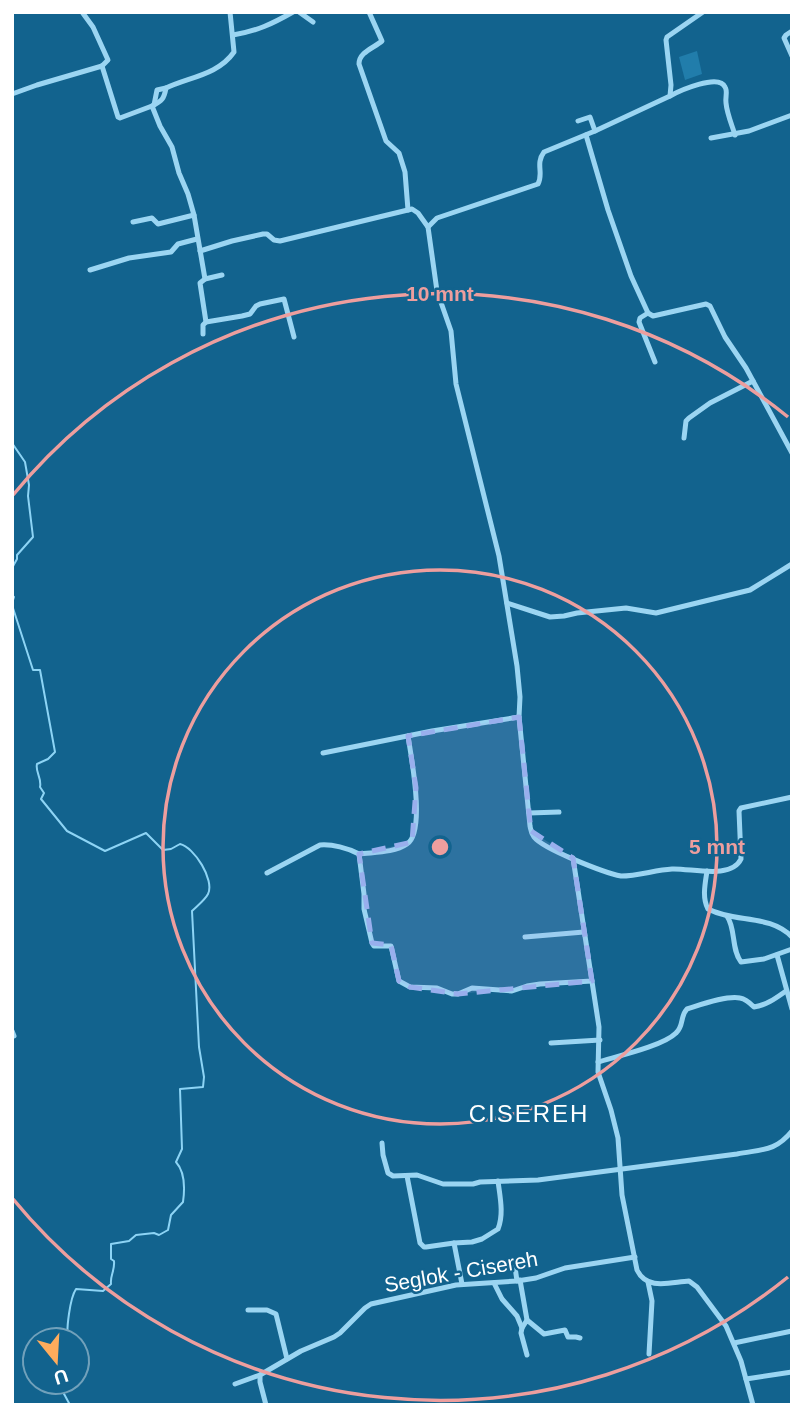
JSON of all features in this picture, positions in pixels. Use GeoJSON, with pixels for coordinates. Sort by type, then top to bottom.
{"type":"FeatureCollection","features":[{"type":"Feature","properties":{"kind":"street"},"geometry":{"type":"LineString","coordinates":[[12,94],[108,62],[93,27],[82,12]]}},
{"type":"Feature","properties":{"kind":"street"},"geometry":{"type":"LineString","coordinates":[[102,66],[118,118],[153,106],[162,101],[166,88],[219,67],[234,52],[230,12]]}},
{"type":"Feature","properties":{"kind":"street"},"geometry":{"type":"LineString","coordinates":[[233,35],[271,25],[293,12]]}},
{"type":"Feature","properties":{"kind":"street"},"geometry":{"type":"LineString","coordinates":[[299,12],[313,22]]}},
{"type":"Feature","properties":{"kind":"street"},"geometry":{"type":"LineString","coordinates":[[369,12],[382,41],[361,56],[359,64],[386,141],[400,156],[405,172],[408,210]]}},
{"type":"Feature","properties":{"kind":"street"},"geometry":{"type":"LineString","coordinates":[[670,96],[667,37],[703,12]]}},
{"type":"Feature","properties":{"kind":"street"},"geometry":{"type":"LineString","coordinates":[[792,31],[784,38],[792,56]]}},
{"type":"Feature","properties":{"kind":"street"},"geometry":{"type":"LineString","coordinates":[[428,227],[437,218],[538,184],[541,177],[539,159],[544,152],[708,82],[718,81],[726,89],[726,107],[735,135]]}},
{"type":"Feature","properties":{"kind":"street"},"geometry":{"type":"LineString","coordinates":[[153,106],[160,126],[174,151],[194,215],[205,279]]}},
{"type":"Feature","properties":{"kind":"street"},"geometry":{"type":"LineString","coordinates":[[711,138],[749,131],[792,114]]}},
{"type":"Feature","properties":{"kind":"street"},"geometry":{"type":"LineString","coordinates":[[579,121],[590,117],[595,131]]}},
{"type":"Feature","properties":{"kind":"street"},"geometry":{"type":"LineString","coordinates":[[586,135],[608,210],[631,276],[648,313],[653,316],[706,304],[710,306],[724,337],[753,382],[792,453]]}},
{"type":"Feature","properties":{"kind":"street"},"geometry":{"type":"LineString","coordinates":[[200,251],[263,234],[280,241],[412,209],[428,227],[437,291],[451,331],[456,384],[499,556],[515,653],[520,697],[519,717],[533,837],[573,858],[621,876],[673,869],[731,869],[740,863],[741,859],[741,808],[792,797]]}},
{"type":"Feature","properties":{"kind":"street"},"geometry":{"type":"LineString","coordinates":[[133,222],[153,218],[158,224],[194,215]]}},
{"type":"Feature","properties":{"kind":"street"},"geometry":{"type":"LineString","coordinates":[[90,270],[129,258],[171,252],[178,244],[197,239]]}},
{"type":"Feature","properties":{"kind":"street"},"geometry":{"type":"LineString","coordinates":[[203,334],[203,325],[206,322],[201,281],[222,275]]}},
{"type":"Feature","properties":{"kind":"street"},"geometry":{"type":"LineString","coordinates":[[206,322],[250,314],[260,304],[284,299],[294,337]]}},
{"type":"Feature","properties":{"kind":"street"},"geometry":{"type":"LineString","coordinates":[[648,313],[640,318],[639,322],[655,362]]}},
{"type":"Feature","properties":{"kind":"street"},"geometry":{"type":"LineString","coordinates":[[684,439],[689,418],[710,403],[753,382]]}},
{"type":"Feature","properties":{"kind":"street"},"geometry":{"type":"LineString","coordinates":[[507,603],[550,617],[626,608],[656,613],[750,590],[792,565]]}},
{"type":"Feature","properties":{"kind":"street"},"geometry":{"type":"LineString","coordinates":[[324,753],[466,724],[519,717]]}},
{"type":"Feature","properties":{"kind":"street"},"geometry":{"type":"LineString","coordinates":[[267,873],[320,845],[359,854],[395,850],[410,843],[415,825],[416,788],[408,736]]}},
{"type":"Feature","properties":{"kind":"street"},"geometry":{"type":"LineString","coordinates":[[529,813],[559,812]]}},
{"type":"Feature","properties":{"kind":"street"},"geometry":{"type":"LineString","coordinates":[[359,854],[364,909],[372,943],[374,946],[391,946],[399,981],[405,985],[437,988],[458,994],[472,988],[512,990],[540,984],[592,981]]}},
{"type":"Feature","properties":{"kind":"street"},"geometry":{"type":"LineString","coordinates":[[573,858],[600,1040],[599,1076],[618,1138],[622,1195],[639,1275],[648,1282],[660,1284],[689,1281],[693,1283],[722,1319],[734,1343],[753,1405]]}},
{"type":"Feature","properties":{"kind":"street"},"geometry":{"type":"LineString","coordinates":[[707,871],[704,898],[706,907],[727,916],[763,921],[792,937]]}},
{"type":"Feature","properties":{"kind":"street"},"geometry":{"type":"LineString","coordinates":[[727,916],[736,954],[741,962],[755,961],[792,949]]}},
{"type":"Feature","properties":{"kind":"street"},"geometry":{"type":"LineString","coordinates":[[525,937],[584,932]]}},
{"type":"Feature","properties":{"kind":"street"},"geometry":{"type":"LineString","coordinates":[[777,955],[790,1010]]}},
{"type":"Feature","properties":{"kind":"street"},"geometry":{"type":"LineString","coordinates":[[598,1062],[671,1037],[681,1027],[683,1012],[687,1009],[724,998],[741,998],[758,1007],[786,991]]}},
{"type":"Feature","properties":{"kind":"street"},"geometry":{"type":"LineString","coordinates":[[551,1043],[600,1040]]}},
{"type":"Feature","properties":{"kind":"street"},"geometry":{"type":"LineString","coordinates":[[382,1143],[388,1173],[397,1177],[417,1175],[443,1184],[473,1184],[538,1180],[766,1149],[783,1142],[792,1131]]}},
{"type":"Feature","properties":{"kind":"street"},"geometry":{"type":"LineString","coordinates":[[407,1176],[420,1242],[426,1247],[472,1242],[498,1229],[501,1211],[498,1181]]}},
{"type":"Feature","properties":{"kind":"street"},"geometry":{"type":"LineString","coordinates":[[454,1243],[462,1284]]}},
{"type":"Feature","properties":{"kind":"street","name":"Seglok - Cisereh"},"geometry":{"type":"LineString","coordinates":[[235,1384],[260,1375],[334,1337],[371,1304],[462,1284],[518,1281],[544,1276],[565,1268],[635,1257]]}},
{"type":"Feature","properties":{"kind":"street"},"geometry":{"type":"LineString","coordinates":[[515,1267],[527,1320],[544,1334],[565,1330],[568,1337],[580,1338]]}},
{"type":"Feature","properties":{"kind":"street"},"geometry":{"type":"LineString","coordinates":[[648,1282],[652,1301],[649,1354]]}},
{"type":"Feature","properties":{"kind":"street"},"geometry":{"type":"LineString","coordinates":[[494,1283],[502,1299],[517,1315],[527,1356]]}},
{"type":"Feature","properties":{"kind":"street"},"geometry":{"type":"LineString","coordinates":[[248,1310],[267,1310],[276,1314],[287,1359]]}},
{"type":"Feature","properties":{"kind":"street"},"geometry":{"type":"LineString","coordinates":[[522,1328],[527,1320]]}},
{"type":"Feature","properties":{"kind":"street"},"geometry":{"type":"LineString","coordinates":[[734,1343],[792,1331]]}},
{"type":"Feature","properties":{"kind":"street"},"geometry":{"type":"LineString","coordinates":[[746,1379],[792,1372]]}},
{"type":"Feature","properties":{"kind":"street"},"geometry":{"type":"LineString","coordinates":[[260,1375],[266,1405]]}},
{"type":"Feature","properties":{"kind":"highlighted area"},"geometry":{"type":"Polygon","coordinates":[[[519,717],[531,831],[573,858],[592,981],[458,994],[410,987],[399,981],[391,945],[372,943],[359,854],[412,842],[416,788],[408,736],[519,717]]]}},
{"type":"Feature","properties":{"kind":"shaded area"},"geometry":{"type":"Polygon","coordinates":[[[697,51],[702,74],[685,80],[679,57],[697,51]]]}},
{"type":"Feature","properties":{"kind":"waterway"},"geometry":{"type":"LineString","coordinates":[[12,443],[25,462],[33,537],[17,555],[12,568]]}},
{"type":"Feature","properties":{"kind":"waterway"},"geometry":{"type":"LineString","coordinates":[[12,596],[12,603]]}},
{"type":"Feature","properties":{"kind":"waterway"},"geometry":{"type":"LineString","coordinates":[[12,605],[33,670],[40,670],[55,752],[37,764],[40,787],[44,793],[41,799],[67,831],[105,851],[146,833],[163,850],[180,844],[186,846],[197,857],[209,881],[207,896],[192,911],[199,1047],[204,1077],[203,1087],[180,1089],[182,1149],[176,1162],[184,1180],[183,1202],[171,1215],[168,1230],[159,1235],[136,1235],[129,1241],[111,1244],[111,1259],[114,1261],[111,1284],[103,1291],[76,1289],[68,1326]]}},
{"type":"Feature","properties":{"kind":"waterway"},"geometry":{"type":"LineString","coordinates":[[65,1396],[70,1405]]}},
{"type":"Feature","properties":{"kind":"district","name":"CISEREH"},"geometry":{"type":"Point","coordinates":[529,1114]}}]}
